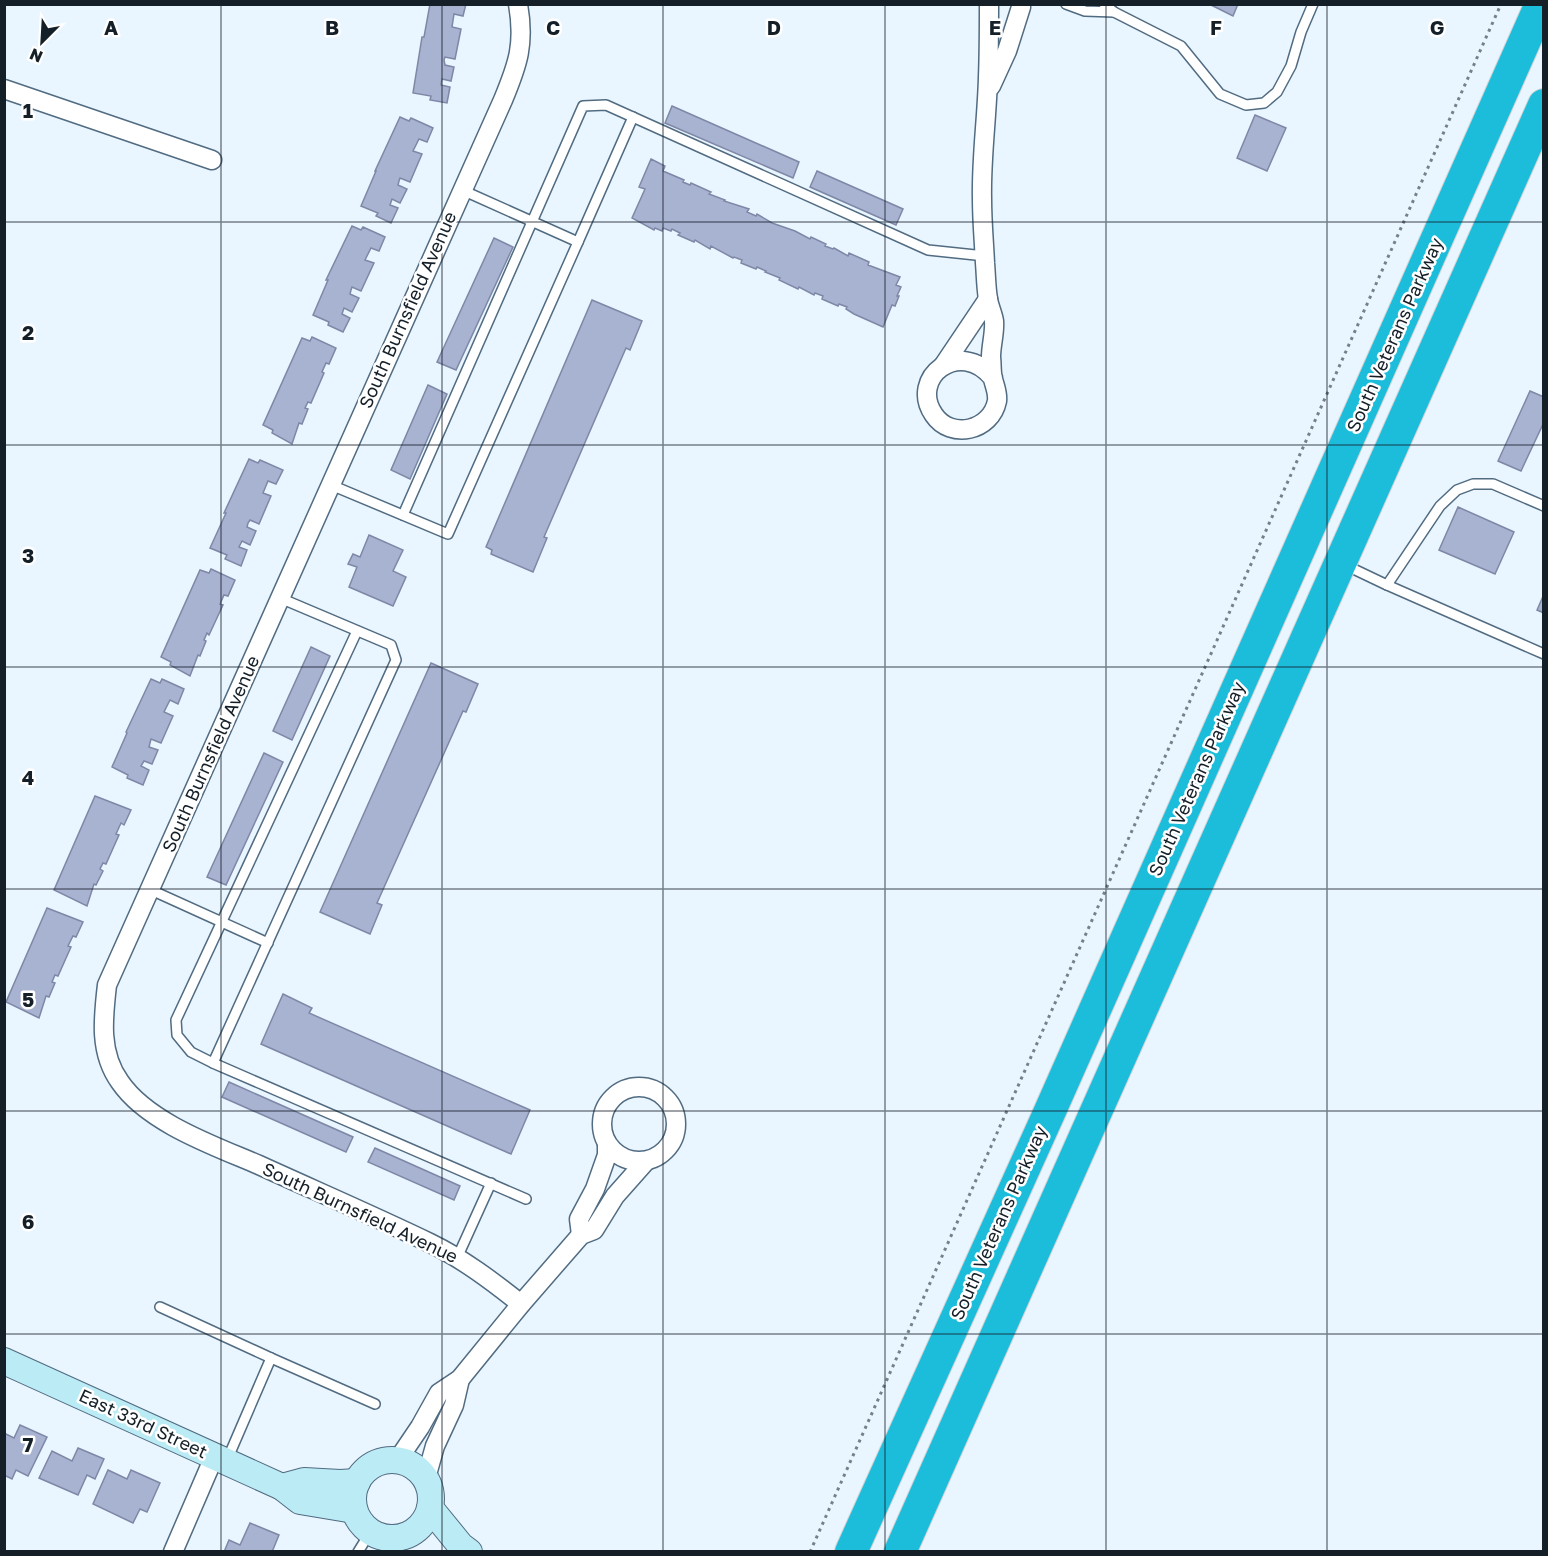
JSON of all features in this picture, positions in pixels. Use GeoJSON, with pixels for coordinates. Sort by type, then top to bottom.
{"type":"FeatureCollection","features":[{"type":"Feature","properties":{"kind":"highway","name":"South Veterans Parkway"},"geometry":{"type":"LineString","coordinates":[[851,1551],[1050,1111],[1541,4]]}},
{"type":"Feature","properties":{"kind":"highway"},"geometry":{"type":"LineString","coordinates":[[900,1551],[1544,105]]}},
{"type":"Feature","properties":{"kind":"street","name":"South Burnsfield Avenue"},"geometry":{"type":"LineString","coordinates":[[518,4],[522,45],[516,69],[107,986],[104,1027],[105,1054],[119,1082],[140,1104],[189,1134],[432,1244],[476,1269],[521,1304]]}},
{"type":"Feature","properties":{"kind":"street"},"geometry":{"type":"LineString","coordinates":[[988,299],[929,384],[927,396],[929,407],[943,425],[954,429],[966,430],[977,427],[993,412],[997,401],[991,346],[994,320],[988,299],[982,198],[989,4]]}},
{"type":"Feature","properties":{"kind":"street"},"geometry":{"type":"LineString","coordinates":[[999,4],[1012,8],[1025,6]]}},
{"type":"Feature","properties":{"kind":"street"},"geometry":{"type":"LineString","coordinates":[[987,93],[1025,6]]}},
{"type":"Feature","properties":{"kind":"street"},"geometry":{"type":"LineString","coordinates":[[4,89],[212,159]]}},
{"type":"Feature","properties":{"kind":"street"},"geometry":{"type":"LineString","coordinates":[[943,366],[953,361],[965,360],[986,369],[993,378]]}},
{"type":"Feature","properties":{"kind":"street"},"geometry":{"type":"LineString","coordinates":[[581,1235],[579,1219],[595,1189],[607,1155],[608,1146],[602,1127],[603,1114],[608,1103],[628,1088],[640,1086],[653,1089],[672,1104],[677,1128],[674,1139],[657,1157],[646,1161],[634,1161],[622,1158],[608,1146]]}},
{"type":"Feature","properties":{"kind":"street"},"geometry":{"type":"LineString","coordinates":[[397,1461],[439,1393],[460,1378],[581,1235],[594,1230],[615,1196],[646,1161]]}},
{"type":"Feature","properties":{"kind":"street","name":"East 33rd Street"},"geometry":{"type":"LineString","coordinates":[[4,1361],[282,1487],[300,1501],[354,1510]]}},
{"type":"Feature","properties":{"kind":"street"},"geometry":{"type":"LineString","coordinates":[[426,1478],[435,1446],[454,1405],[460,1378]]}},
{"type":"Feature","properties":{"kind":"street"},"geometry":{"type":"LineString","coordinates":[[173,1551],[220,1459]]}},
{"type":"Feature","properties":{"kind":"street"},"geometry":{"type":"LineString","coordinates":[[389,1460],[414,1467],[426,1478],[430,1488],[430,1508],[421,1525],[411,1533],[408,1544],[387,1538],[364,1541],[359,1518],[354,1510],[354,1494],[357,1482],[365,1471],[389,1460]]}},
{"type":"Feature","properties":{"kind":"street"},"geometry":{"type":"LineString","coordinates":[[282,1487],[304,1481],[357,1482]]}},
{"type":"Feature","properties":{"kind":"street"},"geometry":{"type":"LineString","coordinates":[[430,1508],[461,1546],[469,1551]]}},
{"type":"Feature","properties":{"kind":"lane"},"geometry":{"type":"LineString","coordinates":[[1066,4],[1085,11],[1114,12]]}},
{"type":"Feature","properties":{"kind":"lane"},"geometry":{"type":"LineString","coordinates":[[1104,4],[1114,12],[1181,46],[1221,94],[1246,105],[1264,103],[1277,92],[1291,66],[1313,4]]}},
{"type":"Feature","properties":{"kind":"lane"},"geometry":{"type":"LineString","coordinates":[[403,515],[583,106],[606,105],[928,250],[985,256]]}},
{"type":"Feature","properties":{"kind":"lane"},"geometry":{"type":"LineString","coordinates":[[331,484],[448,534],[633,117]]}},
{"type":"Feature","properties":{"kind":"lane"},"geometry":{"type":"LineString","coordinates":[[462,190],[578,242]]}},
{"type":"Feature","properties":{"kind":"lane"},"geometry":{"type":"LineString","coordinates":[[1387,585],[1440,506],[1458,490],[1473,484],[1494,484],[1544,506]]}},
{"type":"Feature","properties":{"kind":"lane"},"geometry":{"type":"LineString","coordinates":[[1340,563],[1544,654]]}},
{"type":"Feature","properties":{"kind":"lane"},"geometry":{"type":"LineString","coordinates":[[213,1064],[396,660],[392,645],[280,598]]}},
{"type":"Feature","properties":{"kind":"lane"},"geometry":{"type":"LineString","coordinates":[[357,631],[176,1020],[177,1035],[191,1052],[213,1064],[526,1199]]}},
{"type":"Feature","properties":{"kind":"lane"},"geometry":{"type":"LineString","coordinates":[[151,890],[268,943]]}},
{"type":"Feature","properties":{"kind":"lane"},"geometry":{"type":"LineString","coordinates":[[458,1258],[491,1184]]}},
{"type":"Feature","properties":{"kind":"lane"},"geometry":{"type":"LineString","coordinates":[[160,1307],[375,1404]]}},
{"type":"Feature","properties":{"kind":"lane"},"geometry":{"type":"LineString","coordinates":[[220,1459],[271,1358]]}},
{"type":"Feature","properties":{"kind":"path"},"geometry":{"type":"LineString","coordinates":[[810,1551],[1501,4]]}},
{"type":"Feature","properties":{"kind":"building"},"geometry":{"type":"Polygon","coordinates":[[[430,4],[466,4],[463,16],[454,14],[452,27],[461,29],[455,59],[445,57],[444,60],[445,65],[454,67],[451,81],[442,79],[441,85],[450,87],[447,103],[430,100],[431,96],[413,93],[430,4]]]}},
{"type":"Feature","properties":{"kind":"building"},"geometry":{"type":"Polygon","coordinates":[[[1209,4],[1238,4],[1233,16],[1209,4]]]}},
{"type":"Feature","properties":{"kind":"building"},"geometry":{"type":"Polygon","coordinates":[[[672,106],[799,162],[793,178],[665,123],[672,106]]]}},
{"type":"Feature","properties":{"kind":"building"},"geometry":{"type":"Polygon","coordinates":[[[1255,115],[1286,128],[1267,171],[1237,158],[1255,115]]]}},
{"type":"Feature","properties":{"kind":"building"},"geometry":{"type":"Polygon","coordinates":[[[400,117],[409,121],[411,118],[433,128],[427,142],[419,139],[413,151],[422,154],[410,182],[400,178],[398,185],[407,189],[400,203],[392,199],[390,205],[398,208],[391,223],[376,216],[378,213],[361,206],[400,117]]]}},
{"type":"Feature","properties":{"kind":"building"},"geometry":{"type":"Polygon","coordinates":[[[651,159],[665,166],[663,171],[684,180],[683,182],[690,185],[691,183],[724,201],[749,209],[747,212],[756,216],[757,214],[810,239],[811,237],[848,256],[849,253],[869,262],[868,265],[900,277],[896,285],[901,287],[897,296],[899,296],[895,306],[892,305],[883,327],[854,314],[846,309],[847,307],[839,304],[838,306],[822,299],[823,296],[815,293],[814,295],[799,287],[798,289],[766,271],[741,263],[742,260],[733,258],[711,246],[710,249],[695,240],[694,242],[678,235],[680,233],[672,229],[671,231],[663,228],[662,231],[655,228],[654,230],[632,218],[645,189],[639,187],[651,159]]]}},
{"type":"Feature","properties":{"kind":"building"},"geometry":{"type":"Polygon","coordinates":[[[817,171],[903,209],[896,225],[810,187],[817,171]]]}},
{"type":"Feature","properties":{"kind":"building"},"geometry":{"type":"Polygon","coordinates":[[[352,226],[361,230],[363,227],[385,237],[379,251],[371,248],[365,260],[374,263],[361,291],[352,287],[350,294],[359,298],[352,312],[344,308],[342,314],[350,318],[343,332],[313,315],[328,280],[326,280],[352,226]]]}},
{"type":"Feature","properties":{"kind":"building"},"geometry":{"type":"Polygon","coordinates":[[[494,238],[513,247],[456,370],[437,362],[494,238]]]}},
{"type":"Feature","properties":{"kind":"building"},"geometry":{"type":"Polygon","coordinates":[[[592,300],[642,321],[630,350],[626,348],[544,537],[547,538],[533,572],[491,554],[492,550],[486,547],[592,300]]]}},
{"type":"Feature","properties":{"kind":"building"},"geometry":{"type":"Polygon","coordinates":[[[312,337],[336,348],[329,364],[326,363],[311,403],[308,402],[305,408],[308,409],[302,424],[299,423],[292,444],[263,425],[302,338],[310,341],[312,337]]]}},
{"type":"Feature","properties":{"kind":"building"},"geometry":{"type":"Polygon","coordinates":[[[428,385],[447,394],[410,479],[391,470],[428,385]]]}},
{"type":"Feature","properties":{"kind":"building"},"geometry":{"type":"Polygon","coordinates":[[[1530,391],[1544,397],[1544,422],[1521,471],[1498,461],[1530,391]]]}},
{"type":"Feature","properties":{"kind":"building"},"geometry":{"type":"Polygon","coordinates":[[[249,459],[258,463],[260,460],[283,470],[276,484],[268,481],[263,493],[271,496],[259,524],[250,520],[248,523],[247,527],[256,531],[250,545],[242,541],[239,547],[247,550],[241,566],[225,559],[227,555],[210,548],[249,459]]]}},
{"type":"Feature","properties":{"kind":"building"},"geometry":{"type":"Polygon","coordinates":[[[1458,507],[1514,532],[1495,574],[1439,550],[1458,507]]]}},
{"type":"Feature","properties":{"kind":"building"},"geometry":{"type":"Polygon","coordinates":[[[369,535],[403,550],[393,571],[406,577],[393,606],[349,587],[357,567],[348,564],[353,554],[360,557],[369,535]]]}},
{"type":"Feature","properties":{"kind":"building"},"geometry":{"type":"Polygon","coordinates":[[[211,569],[235,580],[228,596],[224,595],[220,604],[223,605],[209,635],[207,633],[204,640],[206,641],[190,676],[161,657],[200,570],[209,573],[211,569]]]}},
{"type":"Feature","properties":{"kind":"building"},"geometry":{"type":"Polygon","coordinates":[[[1544,594],[1544,613],[1537,610],[1544,594]]]}},
{"type":"Feature","properties":{"kind":"building"},"geometry":{"type":"Polygon","coordinates":[[[311,647],[330,656],[292,740],[273,731],[311,647]]]}},
{"type":"Feature","properties":{"kind":"building"},"geometry":{"type":"Polygon","coordinates":[[[431,663],[478,684],[466,712],[463,711],[377,903],[382,905],[370,934],[320,912],[431,663]]]}},
{"type":"Feature","properties":{"kind":"building"},"geometry":{"type":"Polygon","coordinates":[[[151,679],[160,683],[162,679],[184,689],[178,704],[170,700],[164,712],[173,716],[161,743],[151,739],[149,747],[158,750],[152,764],[144,761],[141,766],[149,770],[143,785],[127,778],[128,775],[112,767],[151,679]]]}},
{"type":"Feature","properties":{"kind":"building"},"geometry":{"type":"Polygon","coordinates":[[[264,753],[283,762],[226,885],[207,877],[264,753]]]}},
{"type":"Feature","properties":{"kind":"building"},"geometry":{"type":"Polygon","coordinates":[[[95,796],[131,810],[124,825],[121,823],[116,834],[119,835],[106,864],[103,863],[100,869],[103,871],[96,885],[94,884],[87,906],[54,890],[95,796]]]}},
{"type":"Feature","properties":{"kind":"building"},"geometry":{"type":"Polygon","coordinates":[[[47,908],[83,922],[76,937],[73,936],[68,946],[71,947],[58,976],[55,975],[52,982],[55,983],[49,997],[46,996],[39,1018],[6,1002],[47,908]]]}},
{"type":"Feature","properties":{"kind":"building"},"geometry":{"type":"Polygon","coordinates":[[[283,994],[312,1008],[309,1013],[530,1110],[511,1154],[261,1044],[283,994]]]}},
{"type":"Feature","properties":{"kind":"building"},"geometry":{"type":"Polygon","coordinates":[[[229,1082],[353,1137],[346,1152],[222,1097],[229,1082]]]}},
{"type":"Feature","properties":{"kind":"building"},"geometry":{"type":"Polygon","coordinates":[[[375,1148],[460,1186],[454,1200],[368,1162],[375,1148]]]}},
{"type":"Feature","properties":{"kind":"building"},"geometry":{"type":"Polygon","coordinates":[[[20,1425],[47,1437],[28,1476],[16,1470],[12,1479],[4,1475],[4,1433],[14,1438],[20,1425]]]}},
{"type":"Feature","properties":{"kind":"building"},"geometry":{"type":"Polygon","coordinates":[[[78,1448],[104,1459],[95,1479],[87,1475],[78,1495],[39,1478],[52,1451],[72,1461],[78,1448]]]}},
{"type":"Feature","properties":{"kind":"building"},"geometry":{"type":"Polygon","coordinates":[[[108,1470],[127,1479],[131,1470],[160,1483],[147,1512],[140,1509],[133,1523],[93,1504],[108,1470]]]}},
{"type":"Feature","properties":{"kind":"building"},"geometry":{"type":"Polygon","coordinates":[[[250,1523],[279,1535],[272,1552],[224,1552],[229,1540],[240,1545],[250,1523]]]}}]}
